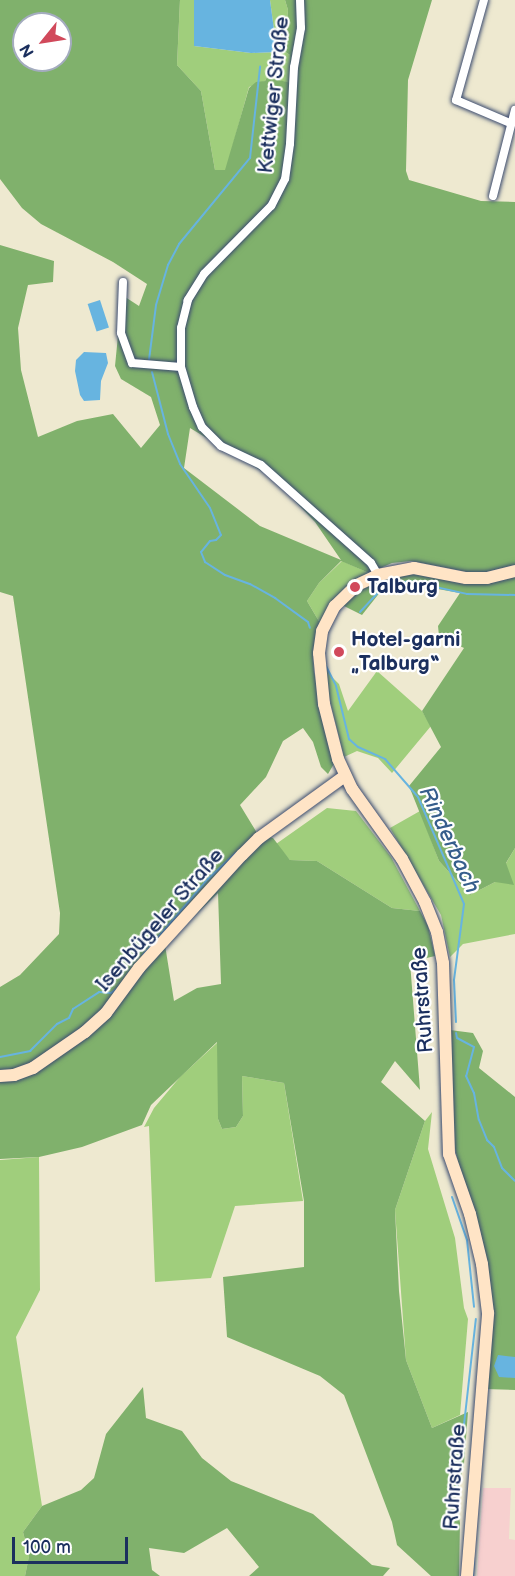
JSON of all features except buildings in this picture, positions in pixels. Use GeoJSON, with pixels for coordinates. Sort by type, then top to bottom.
{"type":"FeatureCollection","features":[{"type":"Feature","properties":{"kind":"main road","name":"Ruhrstraße"},"geometry":{"type":"LineString","coordinates":[[467,1576],[488,1313],[482,1264],[470,1214],[449,1154],[443,963],[437,932],[425,902],[402,859],[345,776],[324,704],[319,672],[321,638],[328,617],[345,595],[357,585],[378,575],[414,568],[466,578],[486,578],[515,571]]}},
{"type":"Feature","properties":{"kind":"main road","name":"Isenbügeler Straße"},"geometry":{"type":"LineString","coordinates":[[0,1076],[14,1076],[33,1068],[85,1032],[105,1013],[139,968],[259,838],[345,776]]}},
{"type":"Feature","properties":{"kind":"street","name":"Kettwiger Straße"},"geometry":{"type":"LineString","coordinates":[[300,0],[301,28],[294,67],[290,144],[285,179],[271,206],[204,274],[188,300],[181,328],[181,366],[193,407],[202,427],[221,446],[261,465],[371,563],[378,575]]}},
{"type":"Feature","properties":{"kind":"street"},"geometry":{"type":"LineString","coordinates":[[484,0],[456,100],[510,123]]}},
{"type":"Feature","properties":{"kind":"street"},"geometry":{"type":"LineString","coordinates":[[493,196],[515,110]]}},
{"type":"Feature","properties":{"kind":"street"},"geometry":{"type":"LineString","coordinates":[[123,282],[123,341],[132,363],[181,366]]}},
{"type":"Feature","properties":{"kind":"shaded area"},"geometry":{"type":"Polygon","coordinates":[[[483,1488],[511,1488],[509,1539],[515,1540],[515,1576],[477,1576],[483,1488]]]}},
{"type":"Feature","properties":{"kind":"green space"},"geometry":{"type":"Polygon","coordinates":[[[0,0],[180,0],[177,65],[201,91],[215,170],[225,170],[249,88],[256,82],[265,81],[267,77],[291,83],[290,55],[284,51],[288,10],[285,0],[432,0],[408,80],[406,171],[409,180],[481,201],[515,202],[515,565],[487,572],[467,572],[411,561],[392,563],[369,573],[341,561],[319,583],[307,601],[320,623],[313,653],[314,672],[335,762],[328,774],[321,767],[313,742],[303,728],[283,741],[266,777],[240,805],[257,833],[273,838],[290,860],[317,861],[392,908],[420,911],[428,926],[435,956],[410,962],[420,1090],[395,1061],[381,1082],[425,1121],[395,1210],[399,1291],[406,1360],[432,1428],[468,1412],[464,1464],[456,1498],[460,1523],[459,1576],[431,1576],[397,1545],[392,1522],[344,1395],[320,1376],[227,1337],[223,1277],[304,1267],[304,1201],[284,1083],[242,1076],[243,1116],[236,1127],[222,1129],[218,1119],[217,1042],[151,1105],[142,1125],[82,1147],[39,1157],[0,1159],[0,987],[20,975],[59,934],[60,913],[13,596],[0,592],[0,245],[54,261],[53,282],[28,285],[18,328],[21,370],[38,437],[77,421],[113,414],[141,448],[160,425],[151,397],[121,379],[115,366],[122,295],[139,306],[147,284],[113,262],[41,224],[22,208],[0,179],[0,0]],[[190,428],[184,468],[260,526],[341,560],[315,522],[273,478],[190,428]],[[218,893],[165,945],[174,1001],[197,988],[221,984],[218,893]]]}},
{"type":"Feature","properties":{"kind":"green space"},"geometry":{"type":"Polygon","coordinates":[[[180,0],[194,0],[194,46],[251,53],[277,52],[270,0],[285,0],[288,10],[284,51],[290,55],[293,66],[289,83],[267,77],[265,81],[249,87],[226,170],[215,170],[201,91],[177,65],[180,0]]]}},
{"type":"Feature","properties":{"kind":"green space"},"geometry":{"type":"Polygon","coordinates":[[[342,561],[369,573],[320,623],[307,601],[319,583],[342,561]]]}},
{"type":"Feature","properties":{"kind":"green space"},"geometry":{"type":"Polygon","coordinates":[[[412,574],[515,576],[515,848],[506,863],[514,885],[495,882],[470,895],[439,861],[409,786],[441,747],[422,711],[464,648],[439,636],[438,626],[460,593],[404,583],[381,591],[362,615],[342,605],[361,590],[381,580],[412,574]]]}},
{"type":"Feature","properties":{"kind":"green space"},"geometry":{"type":"Polygon","coordinates":[[[323,655],[330,675],[339,684],[348,711],[377,671],[422,711],[431,726],[392,773],[378,758],[357,751],[344,757],[329,697],[323,655]]]}},
{"type":"Feature","properties":{"kind":"green space"},"geometry":{"type":"Polygon","coordinates":[[[327,808],[356,811],[391,857],[420,911],[392,908],[317,861],[290,860],[276,844],[327,808]]]}},
{"type":"Feature","properties":{"kind":"green space"},"geometry":{"type":"Polygon","coordinates":[[[420,811],[439,861],[470,895],[495,882],[515,848],[515,934],[463,944],[450,957],[441,915],[390,828],[420,811]]]}},
{"type":"Feature","properties":{"kind":"green space"},"geometry":{"type":"Polygon","coordinates":[[[450,1030],[473,1033],[483,1051],[479,1068],[515,1097],[515,1390],[485,1389],[493,1319],[452,1135],[450,1030]]]}},
{"type":"Feature","properties":{"kind":"green space"},"geometry":{"type":"Polygon","coordinates":[[[218,1042],[218,1119],[222,1129],[236,1127],[243,1116],[242,1076],[284,1083],[303,1201],[235,1206],[211,1278],[155,1282],[149,1126],[144,1127],[154,1108],[180,1077],[218,1042]]]}},
{"type":"Feature","properties":{"kind":"green space"},"geometry":{"type":"Polygon","coordinates":[[[432,1112],[428,1149],[455,1238],[464,1308],[468,1319],[460,1415],[432,1428],[406,1360],[395,1210],[425,1121],[432,1112]]]}},
{"type":"Feature","properties":{"kind":"green space"},"geometry":{"type":"Polygon","coordinates":[[[39,1157],[40,1290],[16,1337],[42,1506],[23,1532],[29,1556],[25,1576],[0,1576],[0,1160],[39,1157]]]}},
{"type":"Feature","properties":{"kind":"green space"},"geometry":{"type":"Polygon","coordinates":[[[143,1387],[146,1418],[182,1431],[202,1458],[231,1481],[313,1514],[372,1565],[390,1568],[383,1576],[249,1576],[259,1567],[227,1528],[184,1553],[149,1548],[152,1570],[160,1576],[25,1576],[29,1556],[23,1532],[42,1506],[81,1490],[94,1478],[106,1434],[143,1387]]]}},
{"type":"Feature","properties":{"kind":"water"},"geometry":{"type":"Polygon","coordinates":[[[194,0],[270,0],[277,52],[251,53],[194,46],[194,0]]]}},
{"type":"Feature","properties":{"kind":"water"},"geometry":{"type":"Polygon","coordinates":[[[100,300],[109,328],[97,332],[88,304],[100,300]]]}},
{"type":"Feature","properties":{"kind":"water"},"geometry":{"type":"Polygon","coordinates":[[[84,352],[106,353],[108,363],[101,381],[100,400],[84,401],[80,395],[75,371],[76,360],[84,352]]]}},
{"type":"Feature","properties":{"kind":"water"},"geometry":{"type":"Polygon","coordinates":[[[498,1355],[515,1357],[515,1378],[499,1377],[494,1366],[498,1355]]]}},
{"type":"Feature","properties":{"kind":"waterway","name":"Rinderbach"},"geometry":{"type":"LineString","coordinates":[[149,360],[156,305],[168,265],[179,244],[250,158],[260,67]]}},
{"type":"Feature","properties":{"kind":"waterway","name":"Rinderbach"},"geometry":{"type":"LineString","coordinates":[[152,372],[168,434],[180,464],[210,508],[221,535],[216,540],[210,541],[201,552],[205,562],[225,575],[250,584],[275,598],[308,622],[310,628]]}},
{"type":"Feature","properties":{"kind":"waterway"},"geometry":{"type":"LineString","coordinates":[[360,612],[383,587],[409,581],[467,594],[515,595]]}},
{"type":"Feature","properties":{"kind":"waterway","name":"Rinderbach"},"geometry":{"type":"LineString","coordinates":[[326,666],[336,686],[349,739],[358,747],[385,759],[418,797],[464,904],[454,980],[456,1022]]}},
{"type":"Feature","properties":{"kind":"waterway"},"geometry":{"type":"LineString","coordinates":[[143,955],[208,879],[236,853]]}},
{"type":"Feature","properties":{"kind":"waterway"},"geometry":{"type":"LineString","coordinates":[[0,1057],[30,1051],[57,1024],[69,1018],[73,1009],[99,992],[111,993],[118,988]]}},
{"type":"Feature","properties":{"kind":"waterway"},"geometry":{"type":"LineString","coordinates":[[456,1033],[457,1038],[474,1047],[466,1076],[474,1093],[479,1120],[487,1140],[494,1147],[502,1168],[515,1181]]}},
{"type":"Feature","properties":{"kind":"waterway"},"geometry":{"type":"LineString","coordinates":[[452,1197],[467,1240],[474,1307]]}},
{"type":"Feature","properties":{"kind":"waterway"},"geometry":{"type":"LineString","coordinates":[[456,1496],[476,1319]]}},
{"type":"Feature","properties":{"kind":"waterway"},"geometry":{"type":"LineString","coordinates":[[473,1576],[474,1558]]}},
{"type":"Feature","properties":{"kind":"place","name":"Talburg"},"geometry":{"type":"Point","coordinates":[355,587]}},
{"type":"Feature","properties":{"kind":"place","name":"Hotel-garni „Talburg“"},"geometry":{"type":"Point","coordinates":[339,652]}}]}
